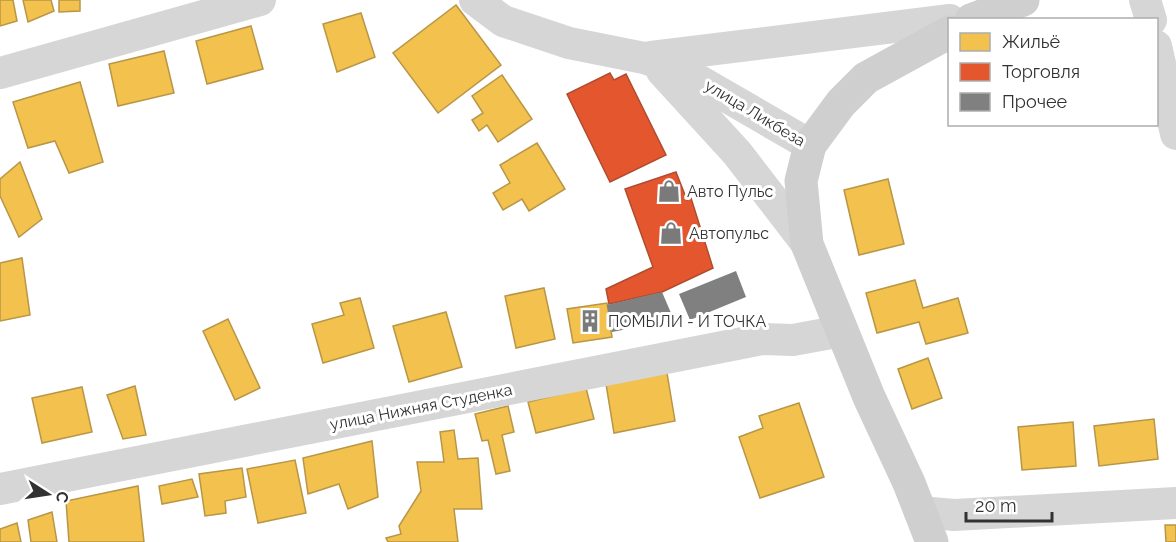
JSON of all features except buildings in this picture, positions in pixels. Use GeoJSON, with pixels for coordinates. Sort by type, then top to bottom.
{"type":"FeatureCollection","features":[{"type":"Feature","properties":{"kind":"main road"},"geometry":{"type":"LineString","coordinates":[[969,18],[1023,0]]}},
{"type":"Feature","properties":{"kind":"main road"},"geometry":{"type":"LineString","coordinates":[[810,145],[841,103],[867,78],[948,28]]}},
{"type":"Feature","properties":{"kind":"main road","name":"улица Ликбеза"},"geometry":{"type":"LineString","coordinates":[[810,145],[801,181],[807,244],[926,527]]}},
{"type":"Feature","properties":{"kind":"street"},"geometry":{"type":"LineString","coordinates":[[0,73],[260,0]]}},
{"type":"Feature","properties":{"kind":"street","name":"улица Ликбеза"},"geometry":{"type":"LineString","coordinates":[[475,0],[503,21],[569,43],[644,58],[706,83],[810,145]]}},
{"type":"Feature","properties":{"kind":"street"},"geometry":{"type":"LineString","coordinates":[[1145,0],[1150,18]]}},
{"type":"Feature","properties":{"kind":"street"},"geometry":{"type":"LineString","coordinates":[[644,58],[948,22]]}},
{"type":"Feature","properties":{"kind":"street"},"geometry":{"type":"LineString","coordinates":[[1158,55],[1176,134]]}},
{"type":"Feature","properties":{"kind":"street"},"geometry":{"type":"LineString","coordinates":[[644,58],[667,74],[713,124],[807,244]]}},
{"type":"Feature","properties":{"kind":"street","name":"улица Нижняя Cтуденкa"},"geometry":{"type":"LineString","coordinates":[[0,489],[763,339],[793,340],[843,332]]}},
{"type":"Feature","properties":{"kind":"street"},"geometry":{"type":"LineString","coordinates":[[926,527],[954,515],[1176,504]]}},
{"type":"Feature","properties":{"kind":"place","name":"Авто Пульс"},"geometry":{"type":"Point","coordinates":[669,191]}},
{"type":"Feature","properties":{"kind":"place","name":"Автопульс"},"geometry":{"type":"Point","coordinates":[671,233]}},
{"type":"Feature","properties":{"kind":"place","name":"ПОМЫЛИ - И ТОЧКА"},"geometry":{"type":"Point","coordinates":[590,321]}}]}
